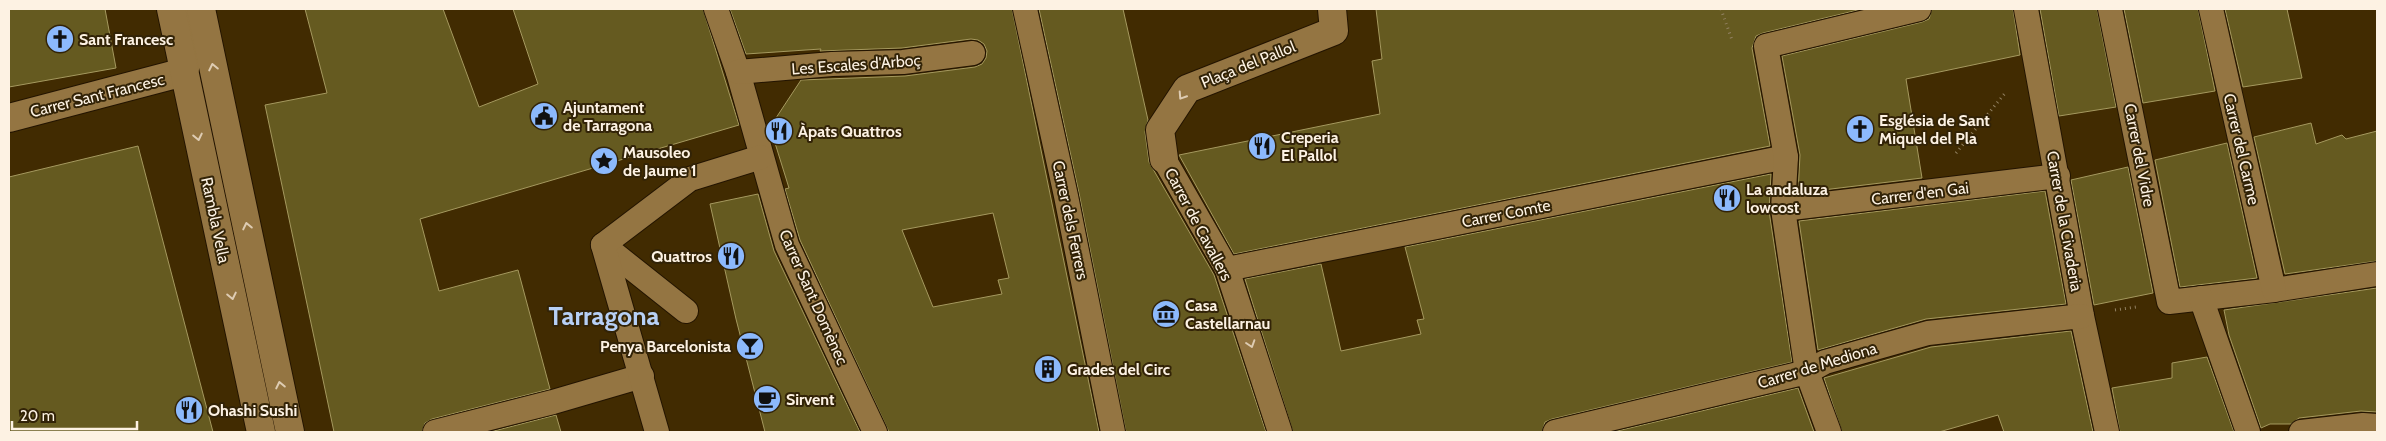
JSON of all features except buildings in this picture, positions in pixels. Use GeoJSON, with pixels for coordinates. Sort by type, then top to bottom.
{"type":"FeatureCollection","features":[{"type":"Feature","properties":{"kind":"main road"},"geometry":{"type":"LineString","coordinates":[[155,9],[184,72]]}},
{"type":"Feature","properties":{"kind":"main road","name":"Rambla Vella"},"geometry":{"type":"LineString","coordinates":[[171,9],[261,432]]}},
{"type":"Feature","properties":{"kind":"main road"},"geometry":{"type":"LineString","coordinates":[[184,72],[200,9]]}},
{"type":"Feature","properties":{"kind":"main road","name":"Rambla Vella"},"geometry":{"type":"LineString","coordinates":[[200,9],[290,432]]}},
{"type":"Feature","properties":{"kind":"main road","name":"Plaça del Pallol"},"geometry":{"type":"LineString","coordinates":[[1164,159],[1160,130],[1187,89],[1334,31],[1332,9]]}},
{"type":"Feature","properties":{"kind":"main road","name":"Carrer Sant Francesc"},"geometry":{"type":"LineString","coordinates":[[9,118],[184,72]]}},
{"type":"Feature","properties":{"kind":"street","name":"Carrer Sant Domènec"},"geometry":{"type":"LineString","coordinates":[[716,9],[738,72],[787,245],[875,432]]}},
{"type":"Feature","properties":{"kind":"street","name":"Carrer dels Ferrers"},"geometry":{"type":"LineString","coordinates":[[1025,9],[1066,196],[1113,432]]}},
{"type":"Feature","properties":{"kind":"street"},"geometry":{"type":"LineString","coordinates":[[1829,432],[1807,372],[1783,209],[1786,157],[1766,46],[1919,9]]}},
{"type":"Feature","properties":{"kind":"street","name":"Carrer de la Civaderia"},"geometry":{"type":"LineString","coordinates":[[2026,9],[2058,176],[2082,316],[2107,432]]}},
{"type":"Feature","properties":{"kind":"street","name":"Carrer del Vidre"},"geometry":{"type":"LineString","coordinates":[[2110,9],[2169,302]]}},
{"type":"Feature","properties":{"kind":"street","name":"Carrer del Carme"},"geometry":{"type":"LineString","coordinates":[[2211,9],[2274,290]]}},
{"type":"Feature","properties":{"kind":"street","name":"Les Escales d'Arboç"},"geometry":{"type":"LineString","coordinates":[[738,72],[832,64],[902,62],[973,53]]}},
{"type":"Feature","properties":{"kind":"street"},"geometry":{"type":"LineString","coordinates":[[603,245],[690,179],[761,157]]}},
{"type":"Feature","properties":{"kind":"street","name":"Carrer Comte"},"geometry":{"type":"LineString","coordinates":[[1227,269],[1786,157]]}},
{"type":"Feature","properties":{"kind":"street","name":"Carrer de Cavallers"},"geometry":{"type":"LineString","coordinates":[[1164,159],[1227,269],[1280,432]]}},
{"type":"Feature","properties":{"kind":"street","name":"Carrer d'en Gai"},"geometry":{"type":"LineString","coordinates":[[1783,209],[2058,176]]}},
{"type":"Feature","properties":{"kind":"street"},"geometry":{"type":"LineString","coordinates":[[603,245],[686,311]]}},
{"type":"Feature","properties":{"kind":"street"},"geometry":{"type":"LineString","coordinates":[[603,245],[657,432]]}},
{"type":"Feature","properties":{"kind":"street"},"geometry":{"type":"LineString","coordinates":[[2169,302],[2274,290],[2377,274]]}},
{"type":"Feature","properties":{"kind":"street"},"geometry":{"type":"LineString","coordinates":[[2201,298],[2248,432]]}},
{"type":"Feature","properties":{"kind":"street","name":"Carrer de Mediona"},"geometry":{"type":"LineString","coordinates":[[1555,432],[1579,430],[1807,372],[1825,362],[1928,333],[2082,316]]}},
{"type":"Feature","properties":{"kind":"street"},"geometry":{"type":"LineString","coordinates":[[435,432],[553,402],[642,376]]}},
{"type":"Feature","properties":{"kind":"street"},"geometry":{"type":"LineString","coordinates":[[2301,432],[2363,425],[2377,426]]}},
{"type":"Feature","properties":{"kind":"path"},"geometry":{"type":"LineString","coordinates":[[1923,192],[2035,57]]}},
{"type":"Feature","properties":{"kind":"path"},"geometry":{"type":"LineString","coordinates":[[2082,316],[2169,302]]}},
{"type":"Feature","properties":{"kind":"place","name":"Sant Francesc"},"geometry":{"type":"Point","coordinates":[60,39]}},
{"type":"Feature","properties":{"kind":"place","name":"Ajuntament de Tarragona"},"geometry":{"type":"Point","coordinates":[544,116]}},
{"type":"Feature","properties":{"kind":"place","name":"Església de Sant Miquel del Pla"},"geometry":{"type":"Point","coordinates":[1860,129]}},
{"type":"Feature","properties":{"kind":"place","name":"Àpats Quattros"},"geometry":{"type":"Point","coordinates":[779,131]}},
{"type":"Feature","properties":{"kind":"place","name":"Creperia El Pallol"},"geometry":{"type":"Point","coordinates":[1262,146]}},
{"type":"Feature","properties":{"kind":"place","name":"Mausoleo de Jaume 1"},"geometry":{"type":"Point","coordinates":[604,161]}},
{"type":"Feature","properties":{"kind":"place","name":"La andaluza lowcost"},"geometry":{"type":"Point","coordinates":[1727,198]}},
{"type":"Feature","properties":{"kind":"place","name":"Quattros"},"geometry":{"type":"Point","coordinates":[731,256]}},
{"type":"Feature","properties":{"kind":"place","name":"Casa Castellarnau"},"geometry":{"type":"Point","coordinates":[1166,314]}},
{"type":"Feature","properties":{"kind":"place","name":"Penya Barcelonista"},"geometry":{"type":"Point","coordinates":[750,346]}},
{"type":"Feature","properties":{"kind":"place","name":"Grades del Circ"},"geometry":{"type":"Point","coordinates":[1048,369]}},
{"type":"Feature","properties":{"kind":"place","name":"Sirvent"},"geometry":{"type":"Point","coordinates":[767,399]}},
{"type":"Feature","properties":{"kind":"place","name":"Ohashi Sushi"},"geometry":{"type":"Point","coordinates":[189,410]}},
{"type":"Feature","properties":{"kind":"district","name":"Tarragona"},"geometry":{"type":"Point","coordinates":[604,316]}}]}
